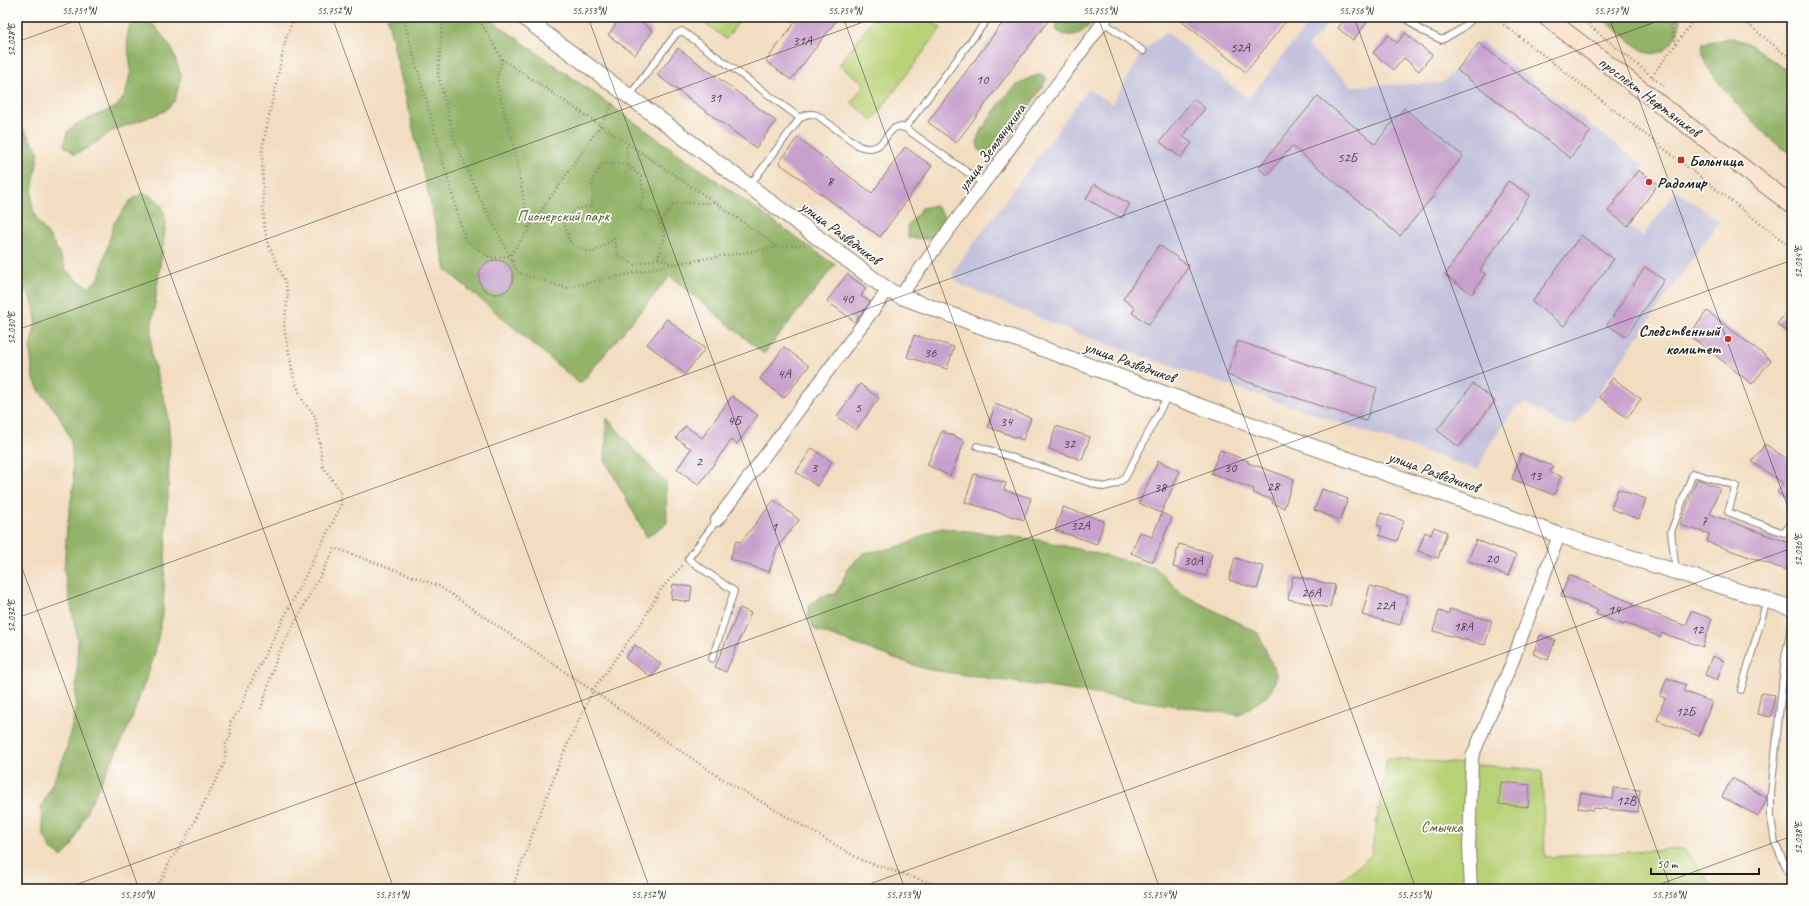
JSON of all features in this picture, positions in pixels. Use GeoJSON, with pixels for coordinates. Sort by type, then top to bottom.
{"type":"FeatureCollection","features":[{"type":"Feature","properties":{"kind":"main road","name":"проспект Нефтяников"},"geometry":{"type":"LineString","coordinates":[[1546,17],[1792,205]]}},
{"type":"Feature","properties":{"kind":"street","name":"улица Разведчиков"},"geometry":{"type":"LineString","coordinates":[[523,17],[626,92],[894,293],[1168,395],[1559,535],[1792,608]]}},
{"type":"Feature","properties":{"kind":"street","name":"улица Землянухина"},"geometry":{"type":"LineString","coordinates":[[717,520],[894,293],[984,184],[1102,19]]}},
{"type":"Feature","properties":{"kind":"street"},"geometry":{"type":"LineString","coordinates":[[1471,889],[1469,848],[1472,757],[1513,660],[1559,535]]}},
{"type":"Feature","properties":{"kind":"lane"},"geometry":{"type":"LineString","coordinates":[[905,128],[989,17]]}},
{"type":"Feature","properties":{"kind":"lane"},"geometry":{"type":"LineString","coordinates":[[1404,17],[1422,31],[1442,40],[1461,29],[1475,17]]}},
{"type":"Feature","properties":{"kind":"lane"},"geometry":{"type":"LineString","coordinates":[[1102,19],[1143,51]]}},
{"type":"Feature","properties":{"kind":"lane"},"geometry":{"type":"LineString","coordinates":[[626,92],[676,34],[682,31],[800,118]]}},
{"type":"Feature","properties":{"kind":"lane"},"geometry":{"type":"LineString","coordinates":[[750,185],[800,118],[808,114],[817,115],[859,146],[865,148],[876,148],[896,126],[905,128],[984,184]]}},
{"type":"Feature","properties":{"kind":"lane"},"geometry":{"type":"LineString","coordinates":[[977,446],[1102,487],[1116,484],[1125,478],[1168,395]]}},
{"type":"Feature","properties":{"kind":"lane"},"geometry":{"type":"LineString","coordinates":[[1676,571],[1671,532],[1693,473],[1736,486],[1728,512],[1784,533],[1792,522]]}},
{"type":"Feature","properties":{"kind":"lane"},"geometry":{"type":"LineString","coordinates":[[712,658],[734,591],[688,559],[717,520]]}},
{"type":"Feature","properties":{"kind":"lane"},"geometry":{"type":"LineString","coordinates":[[1740,690],[1767,600]]}},
{"type":"Feature","properties":{"kind":"lane"},"geometry":{"type":"LineString","coordinates":[[1792,623],[1785,657],[1771,794],[1771,818],[1775,843],[1792,880]]}},
{"type":"Feature","properties":{"kind":"path"},"geometry":{"type":"LineString","coordinates":[[153,889],[162,879],[171,859],[185,840],[225,762],[226,744],[231,735],[230,723],[241,708],[247,690],[341,506],[341,492],[323,467],[316,420],[313,413],[303,402],[294,379],[284,327],[288,294],[285,281],[268,244],[264,226],[262,149],[286,38],[293,17]]}},
{"type":"Feature","properties":{"kind":"path"},"geometry":{"type":"LineString","coordinates":[[403,17],[465,240],[491,258],[510,256],[600,126],[626,92]]}},
{"type":"Feature","properties":{"kind":"path"},"geometry":{"type":"LineString","coordinates":[[447,17],[443,18],[438,74],[455,141],[480,199],[517,272],[566,288],[673,264],[778,247],[827,244]]}},
{"type":"Feature","properties":{"kind":"path"},"geometry":{"type":"LineString","coordinates":[[478,17],[502,59],[716,203],[778,247]]}},
{"type":"Feature","properties":{"kind":"path"},"geometry":{"type":"LineString","coordinates":[[1494,17],[1792,248]]}},
{"type":"Feature","properties":{"kind":"path"},"geometry":{"type":"LineString","coordinates":[[1668,17],[1676,44]]}},
{"type":"Feature","properties":{"kind":"path"},"geometry":{"type":"LineString","coordinates":[[1652,76],[1696,17]]}},
{"type":"Feature","properties":{"kind":"path"},"geometry":{"type":"LineString","coordinates":[[1739,17],[1792,60]]}},
{"type":"Feature","properties":{"kind":"path"},"geometry":{"type":"LineString","coordinates":[[502,59],[496,81],[514,147],[529,228]]}},
{"type":"Feature","properties":{"kind":"path"},"geometry":{"type":"LineString","coordinates":[[627,144],[627,164]]}},
{"type":"Feature","properties":{"kind":"path"},"geometry":{"type":"LineString","coordinates":[[658,258],[665,235],[655,212],[639,210],[644,196],[641,177],[627,164],[602,164],[593,180],[592,206],[577,209],[563,222],[571,244],[592,253],[614,239],[618,256],[635,265],[658,258],[673,264]]}},
{"type":"Feature","properties":{"kind":"path"},"geometry":{"type":"LineString","coordinates":[[660,224],[674,204],[716,203]]}},
{"type":"Feature","properties":{"kind":"path"},"geometry":{"type":"LineString","coordinates":[[261,709],[278,654],[335,548],[440,586],[719,777],[861,860],[949,889]]}},
{"type":"Feature","properties":{"kind":"path"},"geometry":{"type":"LineString","coordinates":[[513,886],[562,756],[593,690],[640,625],[661,589],[688,559]]}},
{"type":"Feature","properties":{"kind":"path"},"geometry":{"type":"LineString","coordinates":[[1079,889],[1104,886],[1158,889]]}},
{"type":"Feature","properties":{"kind":"shaded area"},"geometry":{"type":"Polygon","coordinates":[[[1314,17],[1335,17],[1308,46],[1351,86],[1443,83],[1480,40],[1644,166],[1611,213],[1643,236],[1676,190],[1719,221],[1576,425],[1562,424],[1526,403],[1515,408],[1490,444],[1478,470],[1078,334],[959,284],[952,273],[1088,89],[1112,104],[1143,51],[1166,32],[1248,99],[1314,17]]]}},
{"type":"Feature","properties":{"kind":"green space","name":"Пионерский парк"},"geometry":{"type":"Polygon","coordinates":[[[387,17],[490,17],[491,20],[835,265],[764,354],[670,276],[580,384],[446,270],[387,17]]]}},
{"type":"Feature","properties":{"kind":"green space"},"geometry":{"type":"Polygon","coordinates":[[[697,17],[742,17],[726,39],[697,17]]]}},
{"type":"Feature","properties":{"kind":"green space"},"geometry":{"type":"Polygon","coordinates":[[[875,17],[926,17],[941,28],[873,120],[851,103],[865,84],[839,65],[875,17]]]}},
{"type":"Feature","properties":{"kind":"green space"},"geometry":{"type":"Polygon","coordinates":[[[1062,17],[1096,17],[1084,30],[1074,35],[1069,35],[1057,31],[1056,24],[1062,17]]]}},
{"type":"Feature","properties":{"kind":"green space"},"geometry":{"type":"Polygon","coordinates":[[[1600,17],[1681,17],[1678,32],[1670,45],[1658,53],[1651,53],[1643,51],[1600,17]]]}},
{"type":"Feature","properties":{"kind":"green space"},"geometry":{"type":"Polygon","coordinates":[[[142,20],[155,26],[172,49],[181,76],[175,100],[165,111],[112,131],[88,148],[75,154],[64,146],[67,132],[78,123],[116,107],[125,96],[131,69],[127,40],[129,26],[142,20]]]}},
{"type":"Feature","properties":{"kind":"green space"},"geometry":{"type":"Polygon","coordinates":[[[1731,38],[1746,42],[1788,71],[1792,76],[1792,94],[1786,118],[1792,133],[1792,153],[1782,148],[1771,139],[1745,114],[1712,74],[1706,64],[1703,54],[1703,43],[1731,38]]]}},
{"type":"Feature","properties":{"kind":"green space"},"geometry":{"type":"Polygon","coordinates":[[[1042,74],[1047,79],[1010,136],[986,153],[979,150],[977,143],[978,136],[1004,98],[1021,83],[1042,74]]]}},
{"type":"Feature","properties":{"kind":"green space"},"geometry":{"type":"Polygon","coordinates":[[[17,125],[22,127],[39,152],[32,192],[32,206],[37,220],[54,243],[66,269],[76,280],[89,287],[99,278],[114,223],[130,201],[142,193],[160,203],[166,223],[152,325],[151,354],[167,410],[170,440],[163,613],[154,657],[129,726],[89,806],[72,846],[62,857],[51,849],[44,836],[41,808],[65,755],[75,713],[78,642],[64,570],[67,526],[74,483],[71,440],[59,415],[40,392],[33,377],[30,348],[36,321],[34,306],[28,294],[17,280],[17,125]]]}},
{"type":"Feature","properties":{"kind":"green space"},"geometry":{"type":"Polygon","coordinates":[[[935,205],[944,215],[939,230],[928,239],[908,238],[908,225],[922,208],[935,205]]]}},
{"type":"Feature","properties":{"kind":"green space"},"geometry":{"type":"Polygon","coordinates":[[[607,418],[636,452],[666,483],[667,523],[647,537],[605,460],[607,418]]]}},
{"type":"Feature","properties":{"kind":"green space"},"geometry":{"type":"Polygon","coordinates":[[[942,528],[1040,540],[1156,568],[1182,594],[1258,633],[1277,676],[1270,694],[1239,715],[925,669],[815,630],[809,619],[808,606],[821,596],[836,594],[848,569],[863,553],[904,545],[942,528]]]}},
{"type":"Feature","properties":{"kind":"green space","name":"Смычка"},"geometry":{"type":"Polygon","coordinates":[[[1387,758],[1542,770],[1545,857],[1684,849],[1712,885],[1721,889],[1329,889],[1371,856],[1387,758]]]}},
{"type":"Feature","properties":{"kind":"building"},"geometry":{"type":"Polygon","coordinates":[[[621,17],[635,17],[653,31],[635,55],[608,35],[621,17]]]}},
{"type":"Feature","properties":{"kind":"building"},"geometry":{"type":"Polygon","coordinates":[[[799,17],[839,17],[791,80],[766,61],[799,17]]]}},
{"type":"Feature","properties":{"kind":"building"},"geometry":{"type":"Polygon","coordinates":[[[1007,17],[1051,17],[956,143],[928,122],[1007,17]]]}},
{"type":"Feature","properties":{"kind":"building"},"geometry":{"type":"Polygon","coordinates":[[[1176,17],[1289,17],[1246,72],[1176,17]]]}},
{"type":"Feature","properties":{"kind":"building"},"geometry":{"type":"Polygon","coordinates":[[[1347,17],[1371,17],[1353,40],[1338,28],[1347,17]]]}},
{"type":"Feature","properties":{"kind":"building"},"geometry":{"type":"Polygon","coordinates":[[[1405,33],[1432,55],[1419,71],[1404,58],[1394,70],[1373,53],[1388,35],[1397,43],[1405,33]]]}},
{"type":"Feature","properties":{"kind":"building"},"geometry":{"type":"Polygon","coordinates":[[[1479,43],[1591,131],[1570,158],[1457,70],[1479,43]]]}},
{"type":"Feature","properties":{"kind":"building"},"geometry":{"type":"Polygon","coordinates":[[[678,48],[776,121],[756,148],[657,75],[678,48]]]}},
{"type":"Feature","properties":{"kind":"building"},"geometry":{"type":"Polygon","coordinates":[[[1318,96],[1375,144],[1404,108],[1463,156],[1433,193],[1435,194],[1400,236],[1292,146],[1267,175],[1258,168],[1318,96]]]}},
{"type":"Feature","properties":{"kind":"building"},"geometry":{"type":"Polygon","coordinates":[[[1193,99],[1205,108],[1183,137],[1192,143],[1181,158],[1160,142],[1193,99]]]}},
{"type":"Feature","properties":{"kind":"building"},"geometry":{"type":"Polygon","coordinates":[[[797,138],[872,193],[905,147],[932,166],[880,237],[779,163],[797,138]]]}},
{"type":"Feature","properties":{"kind":"building"},"geometry":{"type":"Polygon","coordinates":[[[1638,170],[1658,184],[1628,226],[1608,211],[1638,170]]]}},
{"type":"Feature","properties":{"kind":"building"},"geometry":{"type":"Polygon","coordinates":[[[1508,181],[1530,195],[1480,270],[1485,274],[1472,294],[1445,275],[1508,181]]]}},
{"type":"Feature","properties":{"kind":"building"},"geometry":{"type":"Polygon","coordinates":[[[1094,184],[1130,204],[1122,218],[1086,199],[1094,184]]]}},
{"type":"Feature","properties":{"kind":"building"},"geometry":{"type":"Polygon","coordinates":[[[1581,235],[1614,259],[1564,326],[1532,302],[1581,235]]]}},
{"type":"Feature","properties":{"kind":"building"},"geometry":{"type":"Polygon","coordinates":[[[1159,245],[1189,266],[1149,325],[1132,313],[1135,308],[1123,299],[1159,245]]]}},
{"type":"Feature","properties":{"kind":"building"},"geometry":{"type":"Polygon","coordinates":[[[493,260],[499,260],[508,265],[512,271],[512,283],[508,289],[499,294],[493,294],[484,289],[479,280],[479,274],[484,265],[493,260]]]}},
{"type":"Feature","properties":{"kind":"building"},"geometry":{"type":"Polygon","coordinates":[[[1645,267],[1664,280],[1626,337],[1607,325],[1645,267]]]}},
{"type":"Feature","properties":{"kind":"building"},"geometry":{"type":"Polygon","coordinates":[[[847,274],[866,288],[861,296],[870,302],[855,322],[827,301],[847,274]]]}},
{"type":"Feature","properties":{"kind":"building"},"geometry":{"type":"Polygon","coordinates":[[[1792,305],[1792,335],[1777,324],[1792,305]]]}},
{"type":"Feature","properties":{"kind":"building"},"geometry":{"type":"Polygon","coordinates":[[[1707,311],[1771,360],[1752,384],[1689,335],[1707,311]]]}},
{"type":"Feature","properties":{"kind":"building"},"geometry":{"type":"Polygon","coordinates":[[[667,319],[705,349],[685,374],[647,344],[667,319]]]}},
{"type":"Feature","properties":{"kind":"building"},"geometry":{"type":"Polygon","coordinates":[[[914,335],[954,347],[947,369],[907,357],[914,335]]]}},
{"type":"Feature","properties":{"kind":"building"},"geometry":{"type":"Polygon","coordinates":[[[1238,341],[1377,388],[1366,421],[1227,375],[1238,341]]]}},
{"type":"Feature","properties":{"kind":"building"},"geometry":{"type":"Polygon","coordinates":[[[784,347],[809,366],[784,398],[760,379],[784,347]]]}},
{"type":"Feature","properties":{"kind":"building"},"geometry":{"type":"Polygon","coordinates":[[[1613,378],[1641,399],[1627,418],[1599,397],[1613,378]]]}},
{"type":"Feature","properties":{"kind":"building"},"geometry":{"type":"Polygon","coordinates":[[[860,384],[879,398],[856,430],[837,416],[860,384]]]}},
{"type":"Feature","properties":{"kind":"building"},"geometry":{"type":"Polygon","coordinates":[[[1473,384],[1495,401],[1459,447],[1437,430],[1473,384]]]}},
{"type":"Feature","properties":{"kind":"building"},"geometry":{"type":"Polygon","coordinates":[[[732,396],[758,415],[737,444],[731,440],[699,485],[677,469],[691,449],[676,438],[685,426],[702,438],[732,396]]]}},
{"type":"Feature","properties":{"kind":"building"},"geometry":{"type":"Polygon","coordinates":[[[995,404],[1031,418],[1023,440],[988,427],[995,404]]]}},
{"type":"Feature","properties":{"kind":"building"},"geometry":{"type":"Polygon","coordinates":[[[1056,426],[1090,437],[1082,460],[1049,449],[1056,426]]]}},
{"type":"Feature","properties":{"kind":"building"},"geometry":{"type":"Polygon","coordinates":[[[942,431],[965,441],[950,476],[927,465],[942,431]]]}},
{"type":"Feature","properties":{"kind":"building"},"geometry":{"type":"Polygon","coordinates":[[[1765,444],[1792,462],[1792,503],[1777,492],[1783,483],[1752,462],[1765,444]]]}},
{"type":"Feature","properties":{"kind":"building"},"geometry":{"type":"Polygon","coordinates":[[[812,448],[832,462],[817,486],[796,472],[812,448]]]}},
{"type":"Feature","properties":{"kind":"building"},"geometry":{"type":"Polygon","coordinates":[[[1220,450],[1248,461],[1248,463],[1294,479],[1284,508],[1272,503],[1273,500],[1253,493],[1254,489],[1211,473],[1220,450]]]}},
{"type":"Feature","properties":{"kind":"building"},"geometry":{"type":"Polygon","coordinates":[[[1521,454],[1553,466],[1550,473],[1561,476],[1554,495],[1512,479],[1521,454]]]}},
{"type":"Feature","properties":{"kind":"building"},"geometry":{"type":"Polygon","coordinates":[[[1158,461],[1180,471],[1161,513],[1139,503],[1158,461]]]}},
{"type":"Feature","properties":{"kind":"building"},"geometry":{"type":"Polygon","coordinates":[[[974,474],[1006,483],[1004,490],[1031,498],[1024,520],[965,502],[974,474]]]}},
{"type":"Feature","properties":{"kind":"building"},"geometry":{"type":"Polygon","coordinates":[[[1697,479],[1720,488],[1710,514],[1792,544],[1792,572],[1707,542],[1709,534],[1680,525],[1697,479]]]}},
{"type":"Feature","properties":{"kind":"building"},"geometry":{"type":"Polygon","coordinates":[[[1322,489],[1348,499],[1340,520],[1314,510],[1322,489]]]}},
{"type":"Feature","properties":{"kind":"building"},"geometry":{"type":"Polygon","coordinates":[[[1618,489],[1646,499],[1639,519],[1611,509],[1618,489]]]}},
{"type":"Feature","properties":{"kind":"building"},"geometry":{"type":"Polygon","coordinates":[[[774,500],[799,520],[777,548],[769,572],[730,559],[736,541],[741,542],[774,500]]]}},
{"type":"Feature","properties":{"kind":"building"},"geometry":{"type":"Polygon","coordinates":[[[1063,507],[1104,521],[1097,544],[1055,530],[1063,507]]]}},
{"type":"Feature","properties":{"kind":"building"},"geometry":{"type":"Polygon","coordinates":[[[1162,513],[1172,518],[1153,562],[1131,553],[1140,532],[1152,537],[1162,513]]]}},
{"type":"Feature","properties":{"kind":"building"},"geometry":{"type":"Polygon","coordinates":[[[1381,513],[1404,521],[1397,541],[1379,535],[1382,527],[1377,525],[1381,513]]]}},
{"type":"Feature","properties":{"kind":"building"},"geometry":{"type":"Polygon","coordinates":[[[1434,527],[1447,532],[1438,558],[1418,551],[1425,532],[1431,535],[1434,527]]]}},
{"type":"Feature","properties":{"kind":"building"},"geometry":{"type":"Polygon","coordinates":[[[1476,540],[1516,555],[1508,576],[1468,561],[1476,540]]]}},
{"type":"Feature","properties":{"kind":"building"},"geometry":{"type":"Polygon","coordinates":[[[1179,544],[1212,553],[1206,576],[1173,567],[1179,544]]]}},
{"type":"Feature","properties":{"kind":"building"},"geometry":{"type":"Polygon","coordinates":[[[1235,558],[1264,567],[1257,589],[1229,580],[1235,558]]]}},
{"type":"Feature","properties":{"kind":"building"},"geometry":{"type":"Polygon","coordinates":[[[1569,575],[1594,585],[1593,587],[1633,603],[1632,605],[1686,626],[1691,611],[1712,619],[1703,647],[1662,633],[1660,637],[1625,623],[1624,625],[1596,614],[1598,610],[1561,596],[1569,575]]]}},
{"type":"Feature","properties":{"kind":"building"},"geometry":{"type":"Polygon","coordinates":[[[1293,576],[1335,585],[1330,608],[1288,599],[1293,576]]]}},
{"type":"Feature","properties":{"kind":"building"},"geometry":{"type":"Polygon","coordinates":[[[673,584],[692,587],[690,602],[671,599],[673,584]]]}},
{"type":"Feature","properties":{"kind":"building"},"geometry":{"type":"Polygon","coordinates":[[[1370,586],[1408,596],[1400,625],[1362,615],[1370,586]]]}},
{"type":"Feature","properties":{"kind":"building"},"geometry":{"type":"Polygon","coordinates":[[[740,608],[751,613],[726,672],[715,667],[740,608]]]}},
{"type":"Feature","properties":{"kind":"building"},"geometry":{"type":"Polygon","coordinates":[[[1450,609],[1492,621],[1485,645],[1433,631],[1439,611],[1448,614],[1450,609]]]}},
{"type":"Feature","properties":{"kind":"building"},"geometry":{"type":"Polygon","coordinates":[[[1540,635],[1555,640],[1548,660],[1533,654],[1540,635]]]}},
{"type":"Feature","properties":{"kind":"building"},"geometry":{"type":"Polygon","coordinates":[[[635,645],[661,664],[651,677],[625,658],[635,645]]]}},
{"type":"Feature","properties":{"kind":"building"},"geometry":{"type":"Polygon","coordinates":[[[1712,656],[1724,661],[1717,680],[1705,675],[1712,656]]]}},
{"type":"Feature","properties":{"kind":"building"},"geometry":{"type":"Polygon","coordinates":[[[1667,678],[1686,685],[1683,691],[1712,702],[1699,736],[1657,720],[1665,698],[1660,696],[1667,678]]]}},
{"type":"Feature","properties":{"kind":"building"},"geometry":{"type":"Polygon","coordinates":[[[1761,693],[1775,695],[1771,717],[1757,714],[1761,693]]]}},
{"type":"Feature","properties":{"kind":"building"},"geometry":{"type":"Polygon","coordinates":[[[1732,778],[1766,797],[1766,801],[1758,816],[1722,797],[1732,778]]]}},
{"type":"Feature","properties":{"kind":"building"},"geometry":{"type":"Polygon","coordinates":[[[1501,782],[1530,785],[1528,807],[1499,804],[1501,782]]]}},
{"type":"Feature","properties":{"kind":"building"},"geometry":{"type":"Polygon","coordinates":[[[1614,788],[1640,790],[1638,812],[1578,808],[1581,793],[1613,799],[1614,788]]]}},
{"type":"Feature","properties":{"kind":"place","name":"Больница"},"geometry":{"type":"Point","coordinates":[1681,160]}},
{"type":"Feature","properties":{"kind":"place","name":"Радомир"},"geometry":{"type":"Point","coordinates":[1649,182]}},
{"type":"Feature","properties":{"kind":"place","name":"Следственный комитет"},"geometry":{"type":"Point","coordinates":[1728,339]}}]}
